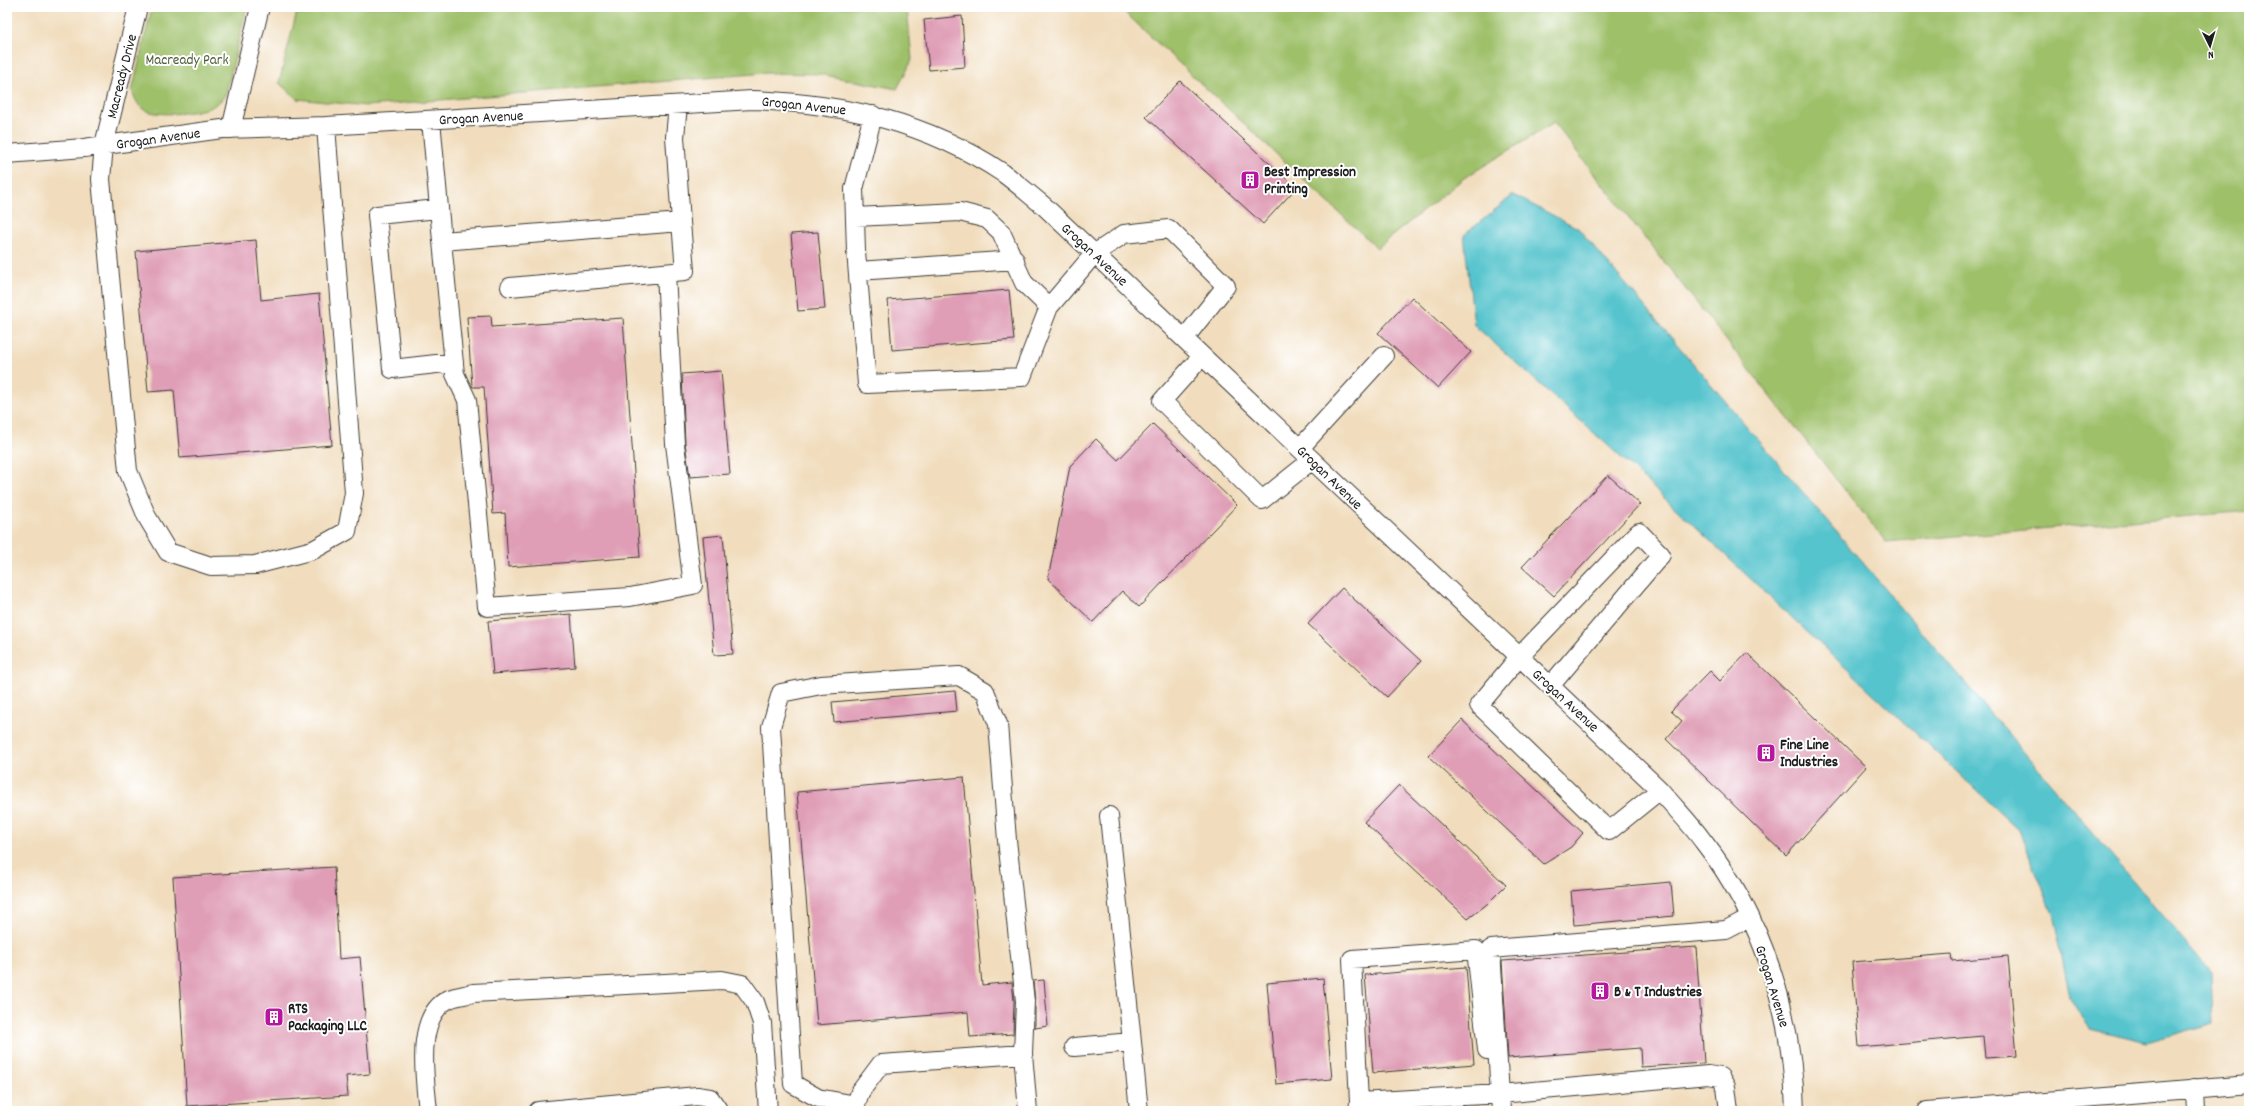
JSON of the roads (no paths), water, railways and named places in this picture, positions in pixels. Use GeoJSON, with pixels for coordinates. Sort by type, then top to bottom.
{"type":"FeatureCollection","features":[{"type":"Feature","properties":{"kind":"street","name":"Macready Drive"},"geometry":{"type":"LineString","coordinates":[[138,7],[104,145],[101,178],[128,470],[147,517],[168,552],[211,566],[255,565],[313,550],[347,531],[354,493],[326,126]]}},
{"type":"Feature","properties":{"kind":"street"},"geometry":{"type":"LineString","coordinates":[[231,129],[260,7]]}},
{"type":"Feature","properties":{"kind":"street","name":"Grogan Avenue"},"geometry":{"type":"LineString","coordinates":[[7,154],[104,145],[231,129],[326,126],[678,106],[752,100],[789,102],[847,109],[873,115],[930,133],[960,148],[1003,174],[1044,206],[1660,790],[1704,841],[1736,890],[1767,955],[1782,1004],[1792,1055],[1795,1111]]}},
{"type":"Feature","properties":{"kind":"street"},"geometry":{"type":"LineString","coordinates":[[510,287],[684,271],[675,137],[678,106]]}},
{"type":"Feature","properties":{"kind":"street"},"geometry":{"type":"LineString","coordinates":[[873,115],[854,189],[858,271],[868,384],[1022,377],[1048,307],[1094,254],[1124,234],[1169,228],[1226,286],[1184,339]]}},
{"type":"Feature","properties":{"kind":"street"},"geometry":{"type":"LineString","coordinates":[[431,120],[438,209],[454,362],[456,374],[467,400],[487,607],[630,597],[693,585],[675,444],[666,273]]}},
{"type":"Feature","properties":{"kind":"street"},"geometry":{"type":"LineString","coordinates":[[438,209],[377,215],[392,369],[454,362]]}},
{"type":"Feature","properties":{"kind":"street"},"geometry":{"type":"LineString","coordinates":[[855,217],[960,212],[987,220],[1001,232],[1015,260],[1024,283],[1048,307]]}},
{"type":"Feature","properties":{"kind":"street"},"geometry":{"type":"LineString","coordinates":[[442,241],[681,222]]}},
{"type":"Feature","properties":{"kind":"street"},"geometry":{"type":"LineString","coordinates":[[858,271],[1015,260]]}},
{"type":"Feature","properties":{"kind":"street"},"geometry":{"type":"LineString","coordinates":[[1202,356],[1162,401],[1262,500],[1306,454],[1384,356]]}},
{"type":"Feature","properties":{"kind":"street"},"geometry":{"type":"LineString","coordinates":[[1550,685],[1661,555],[1639,532],[1520,656],[1479,705],[1609,832],[1660,790]]}},
{"type":"Feature","properties":{"kind":"street"},"geometry":{"type":"LineString","coordinates":[[1023,1054],[881,1064],[860,1092],[854,1108],[818,1098],[794,1084],[771,727],[781,693],[821,685],[960,676],[985,691],[998,724],[1007,840],[1025,1001],[1023,1054],[1028,1111]]}},
{"type":"Feature","properties":{"kind":"street"},"geometry":{"type":"LineString","coordinates":[[1109,816],[1139,1111]]}},
{"type":"Feature","properties":{"kind":"street"},"geometry":{"type":"LineString","coordinates":[[1498,1100],[1491,949],[1726,930],[1749,918]]}},
{"type":"Feature","properties":{"kind":"street"},"geometry":{"type":"LineString","coordinates":[[1498,1100],[1476,950],[1352,959],[1358,1106],[1498,1100],[1708,1075],[1720,1077],[1726,1087],[1729,1111]]}},
{"type":"Feature","properties":{"kind":"street"},"geometry":{"type":"LineString","coordinates":[[428,1111],[425,1035],[433,1012],[449,999],[473,993],[722,980],[742,984],[755,1002],[762,1023],[768,1111]]}},
{"type":"Feature","properties":{"kind":"street"},"geometry":{"type":"LineString","coordinates":[[1074,1047],[1132,1042]]}},
{"type":"Feature","properties":{"kind":"street"},"geometry":{"type":"LineString","coordinates":[[1927,1111],[2249,1084]]}},
{"type":"Feature","properties":{"kind":"street"},"geometry":{"type":"LineString","coordinates":[[2194,1088],[2195,1111]]}},
{"type":"Feature","properties":{"kind":"street"},"geometry":{"type":"LineString","coordinates":[[538,1111],[569,1110],[697,1096],[710,1098],[719,1111]]}},
{"type":"Feature","properties":{"kind":"water"},"geometry":{"type":"Polygon","coordinates":[[[1513,195],[1578,228],[2211,972],[2213,1023],[2147,1042],[2090,1028],[2070,997],[2053,913],[2019,830],[1614,451],[1474,325],[1464,235],[1513,195]]]}},
{"type":"Feature","properties":{"kind":"place","name":"Best Impression Printing"},"geometry":{"type":"Point","coordinates":[1250,180]}},
{"type":"Feature","properties":{"kind":"place","name":"Fine Line Industries"},"geometry":{"type":"Point","coordinates":[1766,753]}},
{"type":"Feature","properties":{"kind":"place","name":"B & T Industries"},"geometry":{"type":"Point","coordinates":[1600,991]}},
{"type":"Feature","properties":{"kind":"place","name":"RTS Packaging LLC"},"geometry":{"type":"Point","coordinates":[274,1017]}},
{"type":"Feature","properties":{"kind":"park label","name":"Macready Park"},"geometry":{"type":"Point","coordinates":[187,59]}}]}
